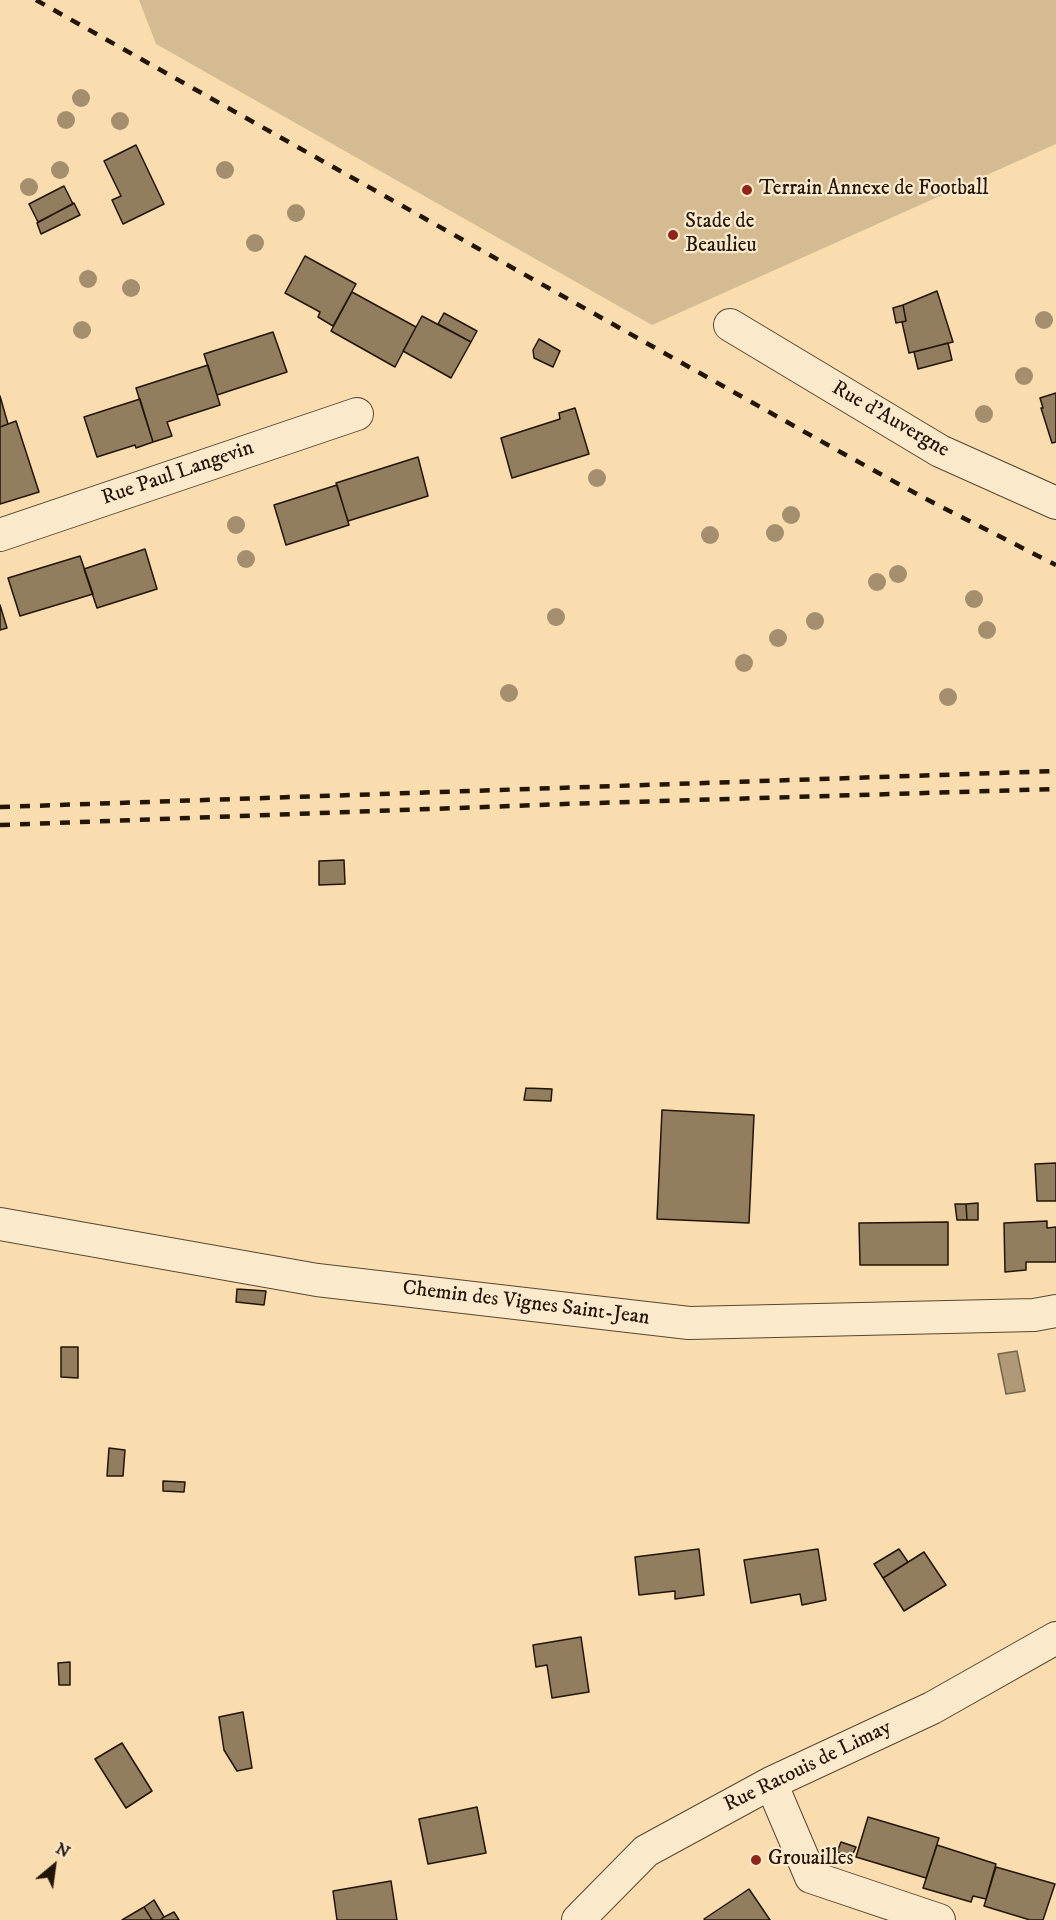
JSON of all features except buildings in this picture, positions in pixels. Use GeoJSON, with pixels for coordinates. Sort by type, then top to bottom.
{"type":"FeatureCollection","features":[{"type":"Feature","properties":{"kind":"street","name":"Rue d'Auvergne"},"geometry":{"type":"LineString","coordinates":[[730,326],[940,452],[1056,503]]}},
{"type":"Feature","properties":{"kind":"street","name":"Rue Paul Langevin"},"geometry":{"type":"LineString","coordinates":[[0,535],[357,414]]}},
{"type":"Feature","properties":{"kind":"street","name":"Chemin des Vignes Saint-Jean"},"geometry":{"type":"LineString","coordinates":[[0,1224],[317,1280],[689,1323],[1034,1316],[1056,1311]]}},
{"type":"Feature","properties":{"kind":"street","name":"Rue Ratouis de Limay"},"geometry":{"type":"LineString","coordinates":[[578,1920],[646,1851],[771,1783],[932,1708],[1056,1638]]}},
{"type":"Feature","properties":{"kind":"street"},"geometry":{"type":"LineString","coordinates":[[771,1783],[811,1877],[939,1920]]}},
{"type":"Feature","properties":{"kind":"shaded area","name":"Stade de Beaulieu"},"geometry":{"type":"Polygon","coordinates":[[[139,0],[1056,0],[1056,144],[652,325],[156,44],[139,0]]]}},
{"type":"Feature","properties":{"kind":"shaded area"},"geometry":{"type":"Polygon","coordinates":[[[1017,1351],[1025,1391],[1006,1394],[998,1354],[1017,1351]]]}},
{"type":"Feature","properties":{"kind":"railway"},"geometry":{"type":"LineString","coordinates":[[36,0],[835,449],[924,498],[1056,565]]}},
{"type":"Feature","properties":{"kind":"railway"},"geometry":{"type":"LineString","coordinates":[[0,807],[1056,771]]}},
{"type":"Feature","properties":{"kind":"railway"},"geometry":{"type":"LineString","coordinates":[[0,825],[1056,789]]}},
{"type":"Feature","properties":{"kind":"place","name":"Terrain Annexe de Football"},"geometry":{"type":"Point","coordinates":[747,190]}},
{"type":"Feature","properties":{"kind":"place","name":"Stade de Beaulieu"},"geometry":{"type":"Point","coordinates":[673,235]}},
{"type":"Feature","properties":{"kind":"place","name":"Grouailles"},"geometry":{"type":"Point","coordinates":[756,1860]}}]}
